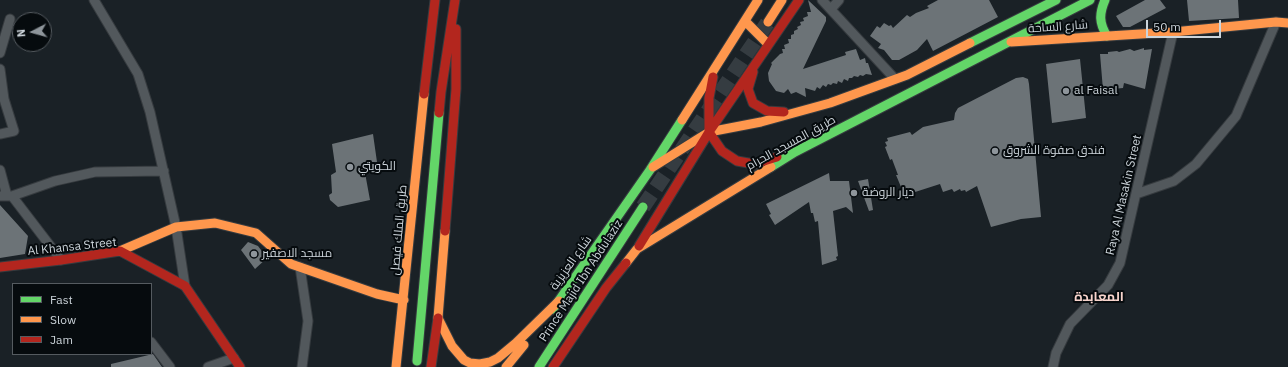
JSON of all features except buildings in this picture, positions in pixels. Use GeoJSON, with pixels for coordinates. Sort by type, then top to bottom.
{"type":"FeatureCollection","features":[{"type":"Feature","properties":{"kind":"main road","name":"طريق الملك فيصل"},"geometry":{"type":"LineString","coordinates":[[397,366],[425,82],[435,0]]}},
{"type":"Feature","properties":{"kind":"main road"},"geometry":{"type":"LineString","coordinates":[[431,367],[438,318],[456,89],[456,0]]}},
{"type":"Feature","properties":{"kind":"main road"},"geometry":{"type":"LineString","coordinates":[[417,361],[441,92],[456,0]]}},
{"type":"Feature","properties":{"kind":"main road","name":"شارع العزيزية"},"geometry":{"type":"LineString","coordinates":[[506,367],[559,301],[650,170],[758,0]]}},
{"type":"Feature","properties":{"kind":"main road"},"geometry":{"type":"LineString","coordinates":[[768,22],[782,0]]}},
{"type":"Feature","properties":{"kind":"main road"},"geometry":{"type":"LineString","coordinates":[[637,249],[709,132],[798,0]]}},
{"type":"Feature","properties":{"kind":"main road","name":"طريق المسجد الحرام"},"geometry":{"type":"LineString","coordinates":[[650,170],[709,132],[761,122],[830,103],[907,75],[1056,0]]}},
{"type":"Feature","properties":{"kind":"main road","name":"طريق المسجد الحرام"},"geometry":{"type":"LineString","coordinates":[[553,367],[606,288],[637,249],[795,152],[1090,0]]}},
{"type":"Feature","properties":{"kind":"main road","name":"شارع الساحة"},"geometry":{"type":"LineString","coordinates":[[1106,0],[1100,14],[1101,26],[1107,36]]}},
{"type":"Feature","properties":{"kind":"main road"},"geometry":{"type":"LineString","coordinates":[[745,22],[768,44]]}},
{"type":"Feature","properties":{"kind":"main road","name":"شارع الساحة"},"geometry":{"type":"LineString","coordinates":[[1011,42],[1172,32],[1276,22],[1288,24]]}},
{"type":"Feature","properties":{"kind":"main road"},"geometry":{"type":"LineString","coordinates":[[755,64],[748,89],[754,103],[767,111],[793,113]]}},
{"type":"Feature","properties":{"kind":"main road"},"geometry":{"type":"LineString","coordinates":[[715,68],[709,98],[709,132],[722,151],[736,161],[754,164],[795,152]]}},
{"type":"Feature","properties":{"kind":"main road","name":"Prince Majid Ibn Abdulaziz"},"geometry":{"type":"LineString","coordinates":[[539,367],[643,207]]}},
{"type":"Feature","properties":{"kind":"main road"},"geometry":{"type":"LineString","coordinates":[[120,251],[176,227],[215,223],[256,233],[291,264],[377,294],[404,300]]}},
{"type":"Feature","properties":{"kind":"main road","name":"Al Khansa Street"},"geometry":{"type":"LineString","coordinates":[[0,267],[120,251],[185,286],[240,367]]}},
{"type":"Feature","properties":{"kind":"main road"},"geometry":{"type":"LineString","coordinates":[[438,318],[449,343],[463,359],[475,364],[490,362],[509,350],[559,301]]}},
{"type":"Feature","properties":{"kind":"street"},"geometry":{"type":"LineString","coordinates":[[94,0],[138,74],[150,112],[164,171],[176,227],[185,286]]}},
{"type":"Feature","properties":{"kind":"street"},"geometry":{"type":"LineString","coordinates":[[822,0],[895,79]]}},
{"type":"Feature","properties":{"kind":"street"},"geometry":{"type":"LineString","coordinates":[[831,9],[840,0]]}},
{"type":"Feature","properties":{"kind":"street"},"geometry":{"type":"LineString","coordinates":[[0,53],[10,19]]}},
{"type":"Feature","properties":{"kind":"street"},"geometry":{"type":"LineString","coordinates":[[1136,194],[1174,181],[1196,164],[1236,116],[1276,22]]}},
{"type":"Feature","properties":{"kind":"street","name":"Raya Al Masakin Street"},"geometry":{"type":"LineString","coordinates":[[1053,367],[1056,353],[1070,324],[1108,285],[1120,263],[1172,32]]}},
{"type":"Feature","properties":{"kind":"street"},"geometry":{"type":"LineString","coordinates":[[0,69],[4,99],[14,131],[0,134]]}},
{"type":"Feature","properties":{"kind":"street"},"geometry":{"type":"LineString","coordinates":[[0,170],[7,196],[61,260]]}},
{"type":"Feature","properties":{"kind":"street"},"geometry":{"type":"LineString","coordinates":[[7,196],[55,180],[95,172],[164,171]]}},
{"type":"Feature","properties":{"kind":"street"},"geometry":{"type":"LineString","coordinates":[[300,267],[308,321],[302,367]]}},
{"type":"Feature","properties":{"kind":"street"},"geometry":{"type":"LineString","coordinates":[[152,343],[170,367]]}},
{"type":"Feature","properties":{"kind":"street"},"geometry":{"type":"LineString","coordinates":[[208,367],[234,358]]}},
{"type":"Feature","properties":{"kind":"tunnel"},"geometry":{"type":"LineString","coordinates":[[643,207],[768,22]]}},
{"type":"Feature","properties":{"kind":"traffic: fast"},"geometry":{"type":"LineString","coordinates":[[970,43],[1056,0]]}},
{"type":"Feature","properties":{"kind":"traffic: fast"},"geometry":{"type":"LineString","coordinates":[[771,167],[795,152],[1090,0]]}},
{"type":"Feature","properties":{"kind":"traffic: fast"},"geometry":{"type":"LineString","coordinates":[[1105,0],[1101,14],[1101,23],[1107,36]]}},
{"type":"Feature","properties":{"kind":"traffic: fast"},"geometry":{"type":"LineString","coordinates":[[417,361],[439,113]]}},
{"type":"Feature","properties":{"kind":"traffic: fast"},"geometry":{"type":"LineString","coordinates":[[553,309],[650,170],[682,120]]}},
{"type":"Feature","properties":{"kind":"traffic: fast"},"geometry":{"type":"LineString","coordinates":[[539,367],[643,207]]}},
{"type":"Feature","properties":{"kind":"traffic: slow"},"geometry":{"type":"LineString","coordinates":[[682,120],[758,0]]}},
{"type":"Feature","properties":{"kind":"traffic: slow"},"geometry":{"type":"LineString","coordinates":[[768,22],[782,0]]}},
{"type":"Feature","properties":{"kind":"traffic: slow"},"geometry":{"type":"LineString","coordinates":[[745,21],[768,44]]}},
{"type":"Feature","properties":{"kind":"traffic: slow"},"geometry":{"type":"LineString","coordinates":[[1011,42],[1173,32],[1276,22],[1288,23]]}},
{"type":"Feature","properties":{"kind":"traffic: slow"},"geometry":{"type":"LineString","coordinates":[[653,167],[709,132],[761,122],[830,103],[907,75],[970,43]]}},
{"type":"Feature","properties":{"kind":"traffic: slow"},"geometry":{"type":"LineString","coordinates":[[396,367],[424,94]]}},
{"type":"Feature","properties":{"kind":"traffic: slow"},"geometry":{"type":"LineString","coordinates":[[626,263],[637,249],[771,167]]}},
{"type":"Feature","properties":{"kind":"traffic: slow"},"geometry":{"type":"LineString","coordinates":[[120,251],[176,227],[215,223],[256,233],[291,264],[377,294],[404,300]]}},
{"type":"Feature","properties":{"kind":"traffic: slow"},"geometry":{"type":"LineString","coordinates":[[445,231],[438,318],[452,346],[464,360],[470,363],[480,364],[490,362],[498,358],[516,343],[559,301]]}},
{"type":"Feature","properties":{"kind":"traffic: slow"},"geometry":{"type":"LineString","coordinates":[[506,367],[524,345]]}},
{"type":"Feature","properties":{"kind":"traffic: jam"},"geometry":{"type":"LineString","coordinates":[[424,94],[435,0]]}},
{"type":"Feature","properties":{"kind":"traffic: jam"},"geometry":{"type":"LineString","coordinates":[[439,113],[455,0]]}},
{"type":"Feature","properties":{"kind":"traffic: jam"},"geometry":{"type":"LineString","coordinates":[[639,246],[709,132],[799,0]]}},
{"type":"Feature","properties":{"kind":"traffic: jam"},"geometry":{"type":"LineString","coordinates":[[445,231],[456,89],[456,29]]}},
{"type":"Feature","properties":{"kind":"traffic: jam"},"geometry":{"type":"LineString","coordinates":[[753,72],[748,89],[753,103],[767,111],[784,112]]}},
{"type":"Feature","properties":{"kind":"traffic: jam"},"geometry":{"type":"LineString","coordinates":[[713,77],[709,98],[709,132],[722,151],[737,161],[754,164],[777,157]]}},
{"type":"Feature","properties":{"kind":"traffic: jam"},"geometry":{"type":"LineString","coordinates":[[0,267],[120,251],[185,286],[240,367]]}},
{"type":"Feature","properties":{"kind":"traffic: jam"},"geometry":{"type":"LineString","coordinates":[[553,367],[606,288],[626,263]]}},
{"type":"Feature","properties":{"kind":"traffic: jam"},"geometry":{"type":"LineString","coordinates":[[431,367],[438,318]]}},
{"type":"Feature","properties":{"kind":"place","name":"al Faisal"},"geometry":{"type":"Point","coordinates":[1066,91]}},
{"type":"Feature","properties":{"kind":"place","name":"فندق صفوة الشروق"},"geometry":{"type":"Point","coordinates":[995,151]}},
{"type":"Feature","properties":{"kind":"place","name":"الكويتي"},"geometry":{"type":"Point","coordinates":[350,167]}},
{"type":"Feature","properties":{"kind":"place","name":"ديار الروضة"},"geometry":{"type":"Point","coordinates":[854,193]}},
{"type":"Feature","properties":{"kind":"place","name":"مسجد الاصفير"},"geometry":{"type":"Point","coordinates":[254,254]}},
{"type":"Feature","properties":{"kind":"district","name":"المعابدة"},"geometry":{"type":"Point","coordinates":[1099,297]}}]}
